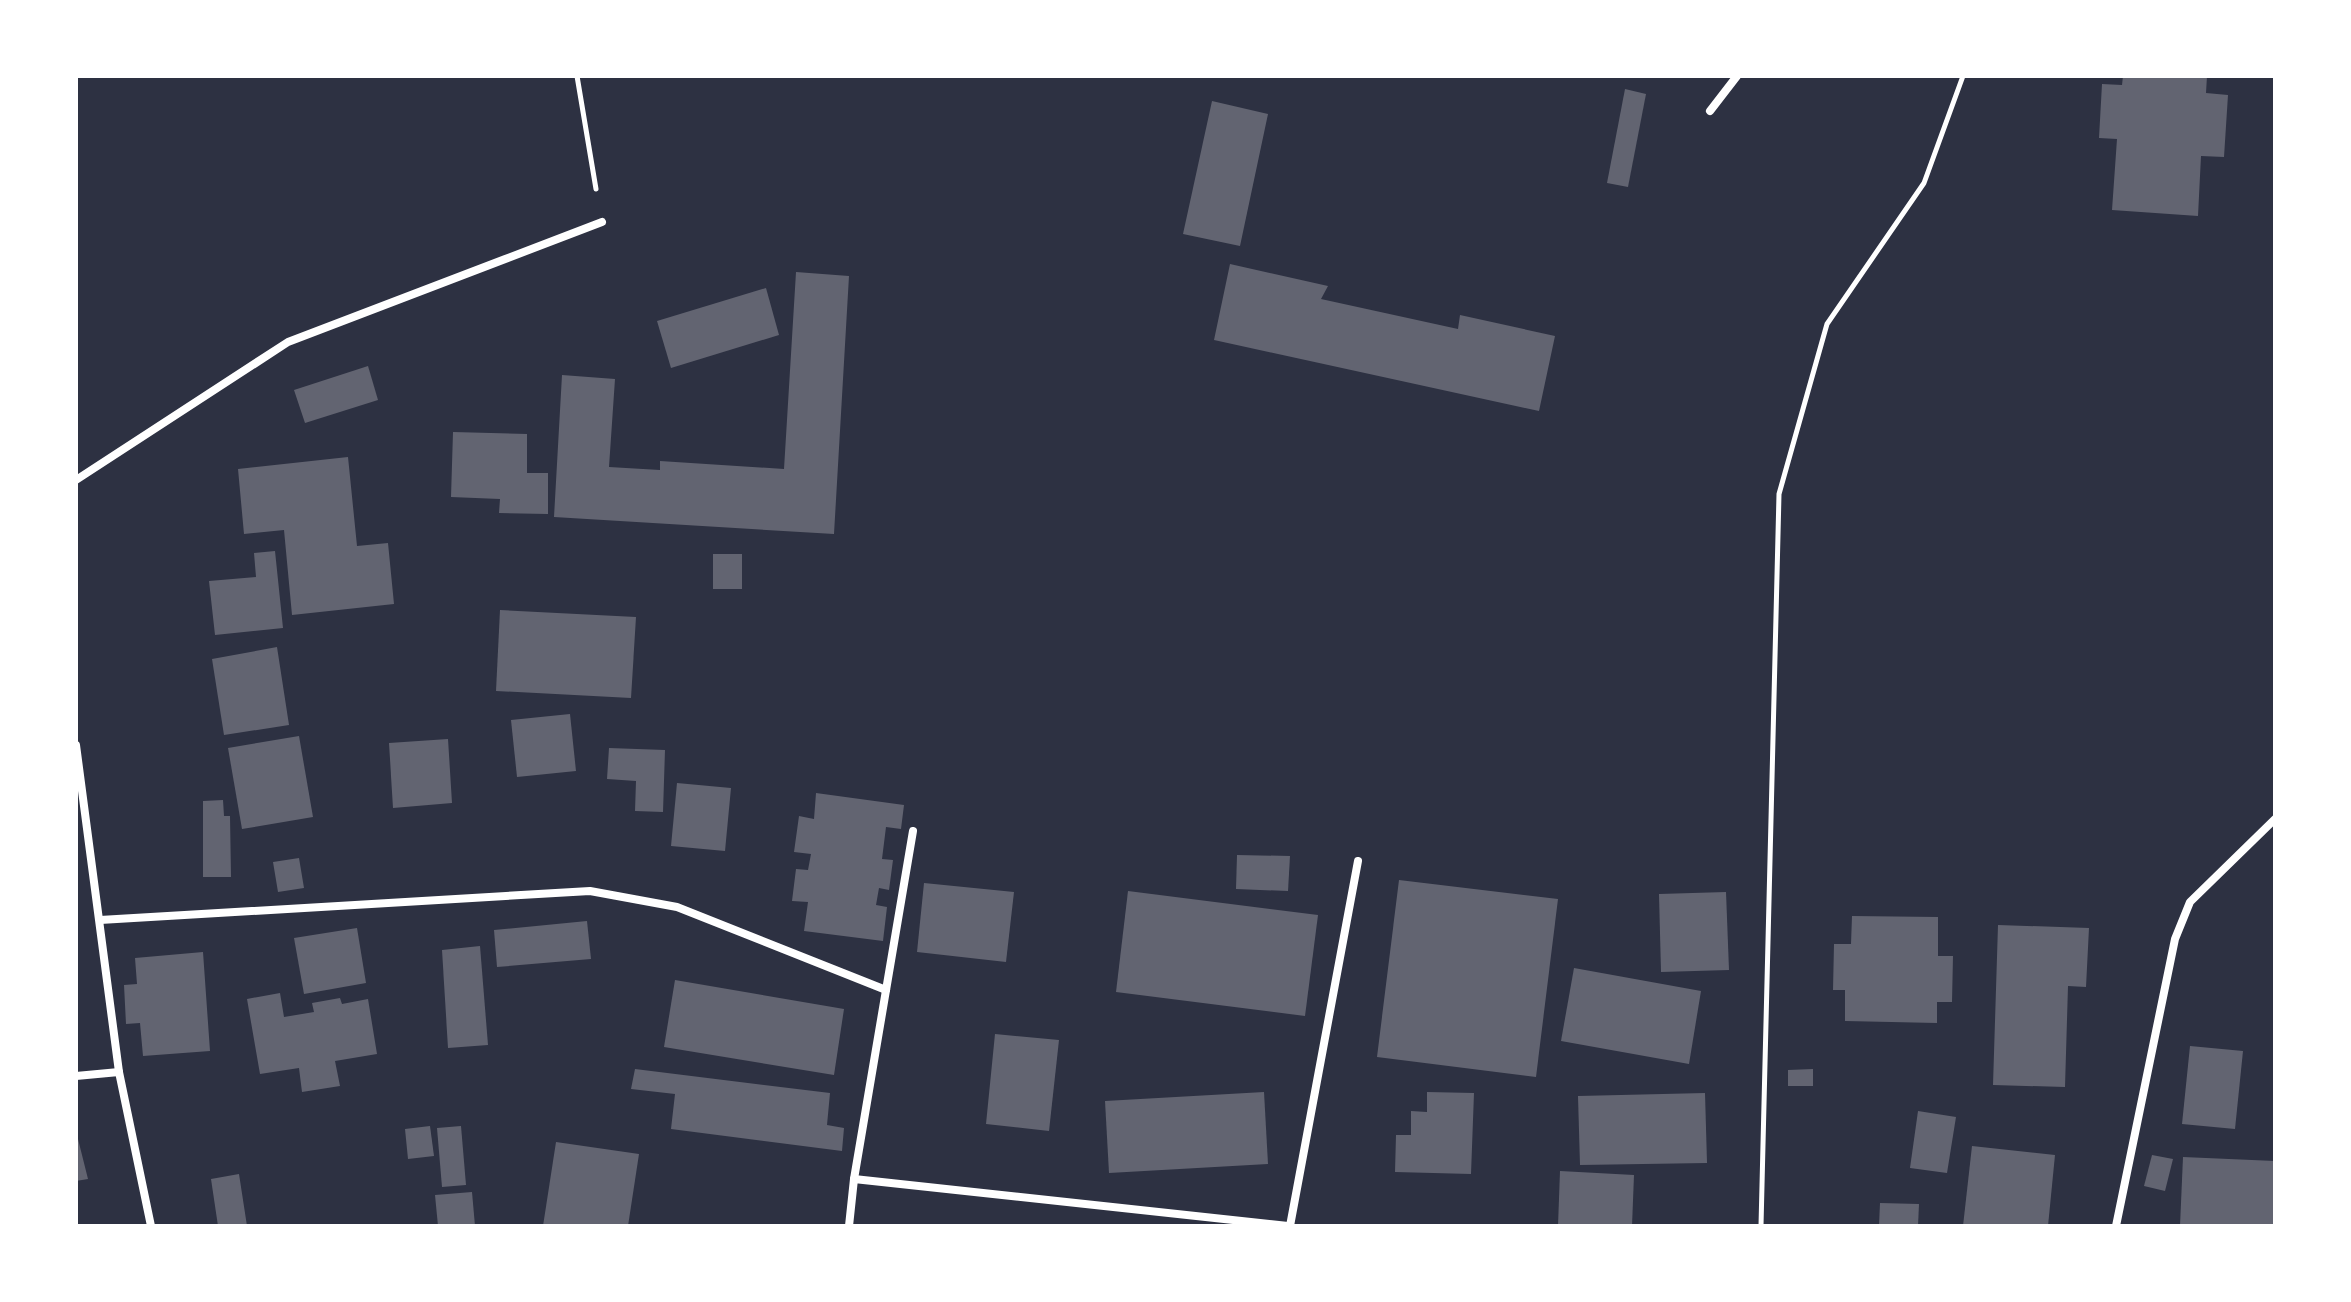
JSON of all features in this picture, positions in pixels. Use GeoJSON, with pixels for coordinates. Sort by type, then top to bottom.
{"type":"FeatureCollection","features":[{"type":"Feature","properties":{"kind":"street"},"geometry":{"type":"LineString","coordinates":[[1710,111],[1737,76]]}},
{"type":"Feature","properties":{"kind":"street"},"geometry":{"type":"LineString","coordinates":[[76,480],[288,342],[602,222]]}},
{"type":"Feature","properties":{"kind":"street"},"geometry":{"type":"LineString","coordinates":[[76,745],[119,1072],[151,1226]]}},
{"type":"Feature","properties":{"kind":"street"},"geometry":{"type":"LineString","coordinates":[[2116,1226],[2183,913],[2197,894],[2275,819]]}},
{"type":"Feature","properties":{"kind":"street"},"geometry":{"type":"LineString","coordinates":[[849,1226],[854,1179],[913,831]]}},
{"type":"Feature","properties":{"kind":"street"},"geometry":{"type":"LineString","coordinates":[[854,1179],[1289,1226],[1358,861]]}},
{"type":"Feature","properties":{"kind":"street"},"geometry":{"type":"LineString","coordinates":[[100,920],[590,891],[636,897],[677,907],[886,990]]}},
{"type":"Feature","properties":{"kind":"street"},"geometry":{"type":"LineString","coordinates":[[76,1076],[119,1072]]}},
{"type":"Feature","properties":{"kind":"path"},"geometry":{"type":"LineString","coordinates":[[577,76],[602,222]]}},
{"type":"Feature","properties":{"kind":"path"},"geometry":{"type":"LineString","coordinates":[[1761,1226],[1779,494],[1827,324],[1924,183],[1963,76]]}},
{"type":"Feature","properties":{"kind":"building"},"geometry":{"type":"Polygon","coordinates":[[[2123,76],[2207,76],[2206,93],[2228,95],[2224,157],[2201,156],[2198,216],[2112,210],[2117,139],[2099,138],[2102,84],[2122,85],[2123,76]]]}},
{"type":"Feature","properties":{"kind":"building"},"geometry":{"type":"Polygon","coordinates":[[[1625,89],[1646,94],[1628,187],[1607,183],[1625,89]]]}},
{"type":"Feature","properties":{"kind":"building"},"geometry":{"type":"Polygon","coordinates":[[[1212,101],[1268,114],[1240,246],[1183,234],[1212,101]]]}},
{"type":"Feature","properties":{"kind":"building"},"geometry":{"type":"Polygon","coordinates":[[[1230,264],[1328,286],[1321,299],[1458,329],[1460,315],[1555,336],[1539,411],[1214,340],[1230,264]]]}},
{"type":"Feature","properties":{"kind":"building"},"geometry":{"type":"Polygon","coordinates":[[[796,272],[849,276],[834,534],[554,517],[562,375],[615,379],[609,467],[660,470],[660,461],[784,469],[796,272]]]}},
{"type":"Feature","properties":{"kind":"building"},"geometry":{"type":"Polygon","coordinates":[[[766,288],[779,335],[671,368],[657,321],[766,288]]]}},
{"type":"Feature","properties":{"kind":"building"},"geometry":{"type":"Polygon","coordinates":[[[368,366],[378,400],[305,423],[294,390],[368,366]]]}},
{"type":"Feature","properties":{"kind":"building"},"geometry":{"type":"Polygon","coordinates":[[[453,432],[527,434],[527,473],[548,473],[548,514],[499,513],[500,499],[451,497],[453,432]]]}},
{"type":"Feature","properties":{"kind":"building"},"geometry":{"type":"Polygon","coordinates":[[[348,457],[357,546],[388,543],[394,604],[292,615],[284,530],[244,534],[238,469],[348,457]]]}},
{"type":"Feature","properties":{"kind":"building"},"geometry":{"type":"Polygon","coordinates":[[[275,551],[283,628],[215,635],[209,581],[256,577],[254,553],[275,551]]]}},
{"type":"Feature","properties":{"kind":"building"},"geometry":{"type":"Polygon","coordinates":[[[713,554],[742,554],[742,589],[713,589],[713,554]]]}},
{"type":"Feature","properties":{"kind":"building"},"geometry":{"type":"Polygon","coordinates":[[[500,610],[636,617],[631,698],[496,691],[500,610]]]}},
{"type":"Feature","properties":{"kind":"building"},"geometry":{"type":"Polygon","coordinates":[[[277,647],[289,725],[224,735],[212,659],[277,647]]]}},
{"type":"Feature","properties":{"kind":"building"},"geometry":{"type":"Polygon","coordinates":[[[570,714],[576,771],[517,777],[511,720],[570,714]]]}},
{"type":"Feature","properties":{"kind":"building"},"geometry":{"type":"Polygon","coordinates":[[[299,736],[313,817],[242,829],[228,748],[299,736]]]}},
{"type":"Feature","properties":{"kind":"building"},"geometry":{"type":"Polygon","coordinates":[[[448,739],[452,803],[393,808],[389,743],[448,739]]]}},
{"type":"Feature","properties":{"kind":"building"},"geometry":{"type":"Polygon","coordinates":[[[609,748],[665,750],[663,812],[635,811],[636,781],[607,779],[609,748]]]}},
{"type":"Feature","properties":{"kind":"building"},"geometry":{"type":"Polygon","coordinates":[[[677,783],[731,788],[725,851],[671,846],[677,783]]]}},
{"type":"Feature","properties":{"kind":"building"},"geometry":{"type":"Polygon","coordinates":[[[816,793],[904,805],[901,829],[886,827],[882,859],[893,860],[889,890],[879,888],[876,905],[887,907],[883,941],[804,931],[808,902],[792,901],[796,869],[808,870],[811,854],[794,852],[799,816],[814,819],[816,793]]]}},
{"type":"Feature","properties":{"kind":"building"},"geometry":{"type":"Polygon","coordinates":[[[223,800],[224,816],[230,816],[231,877],[203,877],[203,801],[223,800]]]}},
{"type":"Feature","properties":{"kind":"building"},"geometry":{"type":"Polygon","coordinates":[[[1237,855],[1290,856],[1288,891],[1236,889],[1237,855]]]}},
{"type":"Feature","properties":{"kind":"building"},"geometry":{"type":"Polygon","coordinates":[[[299,858],[304,888],[278,892],[273,862],[299,858]]]}},
{"type":"Feature","properties":{"kind":"building"},"geometry":{"type":"Polygon","coordinates":[[[1399,880],[1558,899],[1536,1077],[1377,1057],[1399,880]]]}},
{"type":"Feature","properties":{"kind":"building"},"geometry":{"type":"Polygon","coordinates":[[[924,883],[1014,892],[1006,962],[917,952],[924,883]]]}},
{"type":"Feature","properties":{"kind":"building"},"geometry":{"type":"Polygon","coordinates":[[[1128,891],[1318,915],[1305,1016],[1116,992],[1128,891]]]}},
{"type":"Feature","properties":{"kind":"building"},"geometry":{"type":"Polygon","coordinates":[[[1726,892],[1729,970],[1661,972],[1659,894],[1726,892]]]}},
{"type":"Feature","properties":{"kind":"building"},"geometry":{"type":"Polygon","coordinates":[[[1852,916],[1938,917],[1938,956],[1953,956],[1952,1002],[1937,1002],[1937,1023],[1845,1021],[1845,990],[1833,990],[1834,944],[1851,944],[1852,916]]]}},
{"type":"Feature","properties":{"kind":"building"},"geometry":{"type":"Polygon","coordinates":[[[587,921],[591,959],[497,967],[494,930],[587,921]]]}},
{"type":"Feature","properties":{"kind":"building"},"geometry":{"type":"Polygon","coordinates":[[[1998,925],[2089,928],[2086,987],[2068,986],[2065,1087],[1993,1085],[1998,925]]]}},
{"type":"Feature","properties":{"kind":"building"},"geometry":{"type":"Polygon","coordinates":[[[357,928],[366,983],[304,994],[294,938],[357,928]]]}},
{"type":"Feature","properties":{"kind":"building"},"geometry":{"type":"Polygon","coordinates":[[[480,946],[488,1045],[448,1048],[442,950],[480,946]]]}},
{"type":"Feature","properties":{"kind":"building"},"geometry":{"type":"Polygon","coordinates":[[[203,952],[210,1051],[143,1056],[140,1023],[126,1024],[124,985],[137,984],[135,958],[203,952]]]}},
{"type":"Feature","properties":{"kind":"building"},"geometry":{"type":"Polygon","coordinates":[[[1574,968],[1701,991],[1689,1064],[1561,1041],[1574,968]]]}},
{"type":"Feature","properties":{"kind":"building"},"geometry":{"type":"Polygon","coordinates":[[[675,980],[844,1009],[834,1075],[664,1047],[675,980]]]}},
{"type":"Feature","properties":{"kind":"building"},"geometry":{"type":"Polygon","coordinates":[[[280,993],[284,1017],[314,1012],[312,1003],[340,998],[342,1004],[368,999],[377,1054],[335,1061],[340,1086],[302,1092],[299,1068],[260,1074],[247,999],[280,993]]]}},
{"type":"Feature","properties":{"kind":"building"},"geometry":{"type":"Polygon","coordinates":[[[995,1034],[1059,1040],[1049,1131],[986,1124],[995,1034]]]}},
{"type":"Feature","properties":{"kind":"building"},"geometry":{"type":"Polygon","coordinates":[[[2190,1046],[2243,1051],[2235,1129],[2182,1124],[2190,1046]]]}},
{"type":"Feature","properties":{"kind":"building"},"geometry":{"type":"Polygon","coordinates":[[[635,1069],[830,1093],[827,1125],[844,1128],[842,1151],[671,1129],[675,1094],[631,1089],[635,1069]]]}},
{"type":"Feature","properties":{"kind":"building"},"geometry":{"type":"Polygon","coordinates":[[[1813,1069],[1813,1086],[1788,1086],[1788,1070],[1813,1069]]]}},
{"type":"Feature","properties":{"kind":"building"},"geometry":{"type":"Polygon","coordinates":[[[1264,1092],[1268,1164],[1109,1173],[1105,1101],[1264,1092]]]}},
{"type":"Feature","properties":{"kind":"building"},"geometry":{"type":"Polygon","coordinates":[[[1427,1092],[1474,1093],[1471,1174],[1395,1172],[1396,1135],[1411,1135],[1411,1111],[1427,1112],[1427,1092]]]}},
{"type":"Feature","properties":{"kind":"building"},"geometry":{"type":"Polygon","coordinates":[[[1705,1093],[1707,1163],[1580,1165],[1578,1096],[1705,1093]]]}},
{"type":"Feature","properties":{"kind":"building"},"geometry":{"type":"Polygon","coordinates":[[[1918,1111],[1956,1117],[1947,1173],[1910,1168],[1918,1111]]]}},
{"type":"Feature","properties":{"kind":"building"},"geometry":{"type":"Polygon","coordinates":[[[430,1126],[434,1156],[408,1159],[405,1129],[430,1126]]]}},
{"type":"Feature","properties":{"kind":"building"},"geometry":{"type":"Polygon","coordinates":[[[461,1126],[466,1185],[442,1187],[437,1128],[461,1126]]]}},
{"type":"Feature","properties":{"kind":"building"},"geometry":{"type":"Polygon","coordinates":[[[76,1131],[88,1179],[76,1181],[76,1131]]]}},
{"type":"Feature","properties":{"kind":"building"},"geometry":{"type":"Polygon","coordinates":[[[556,1142],[639,1154],[628,1226],[543,1226],[556,1142]]]}},
{"type":"Feature","properties":{"kind":"building"},"geometry":{"type":"Polygon","coordinates":[[[1972,1146],[2055,1155],[2048,1226],[1963,1226],[1972,1146]]]}},
{"type":"Feature","properties":{"kind":"building"},"geometry":{"type":"Polygon","coordinates":[[[2152,1155],[2173,1159],[2165,1191],[2144,1186],[2152,1155]]]}},
{"type":"Feature","properties":{"kind":"building"},"geometry":{"type":"Polygon","coordinates":[[[2183,1157],[2275,1161],[2275,1226],[2180,1226],[2183,1157]]]}},
{"type":"Feature","properties":{"kind":"building"},"geometry":{"type":"Polygon","coordinates":[[[1560,1171],[1634,1175],[1632,1226],[1558,1226],[1560,1171]]]}},
{"type":"Feature","properties":{"kind":"building"},"geometry":{"type":"Polygon","coordinates":[[[239,1174],[247,1226],[218,1226],[211,1179],[239,1174]]]}},
{"type":"Feature","properties":{"kind":"building"},"geometry":{"type":"Polygon","coordinates":[[[472,1192],[475,1226],[438,1226],[435,1195],[472,1192]]]}},
{"type":"Feature","properties":{"kind":"building"},"geometry":{"type":"Polygon","coordinates":[[[1880,1203],[1919,1204],[1918,1226],[1879,1226],[1880,1203]]]}}]}
